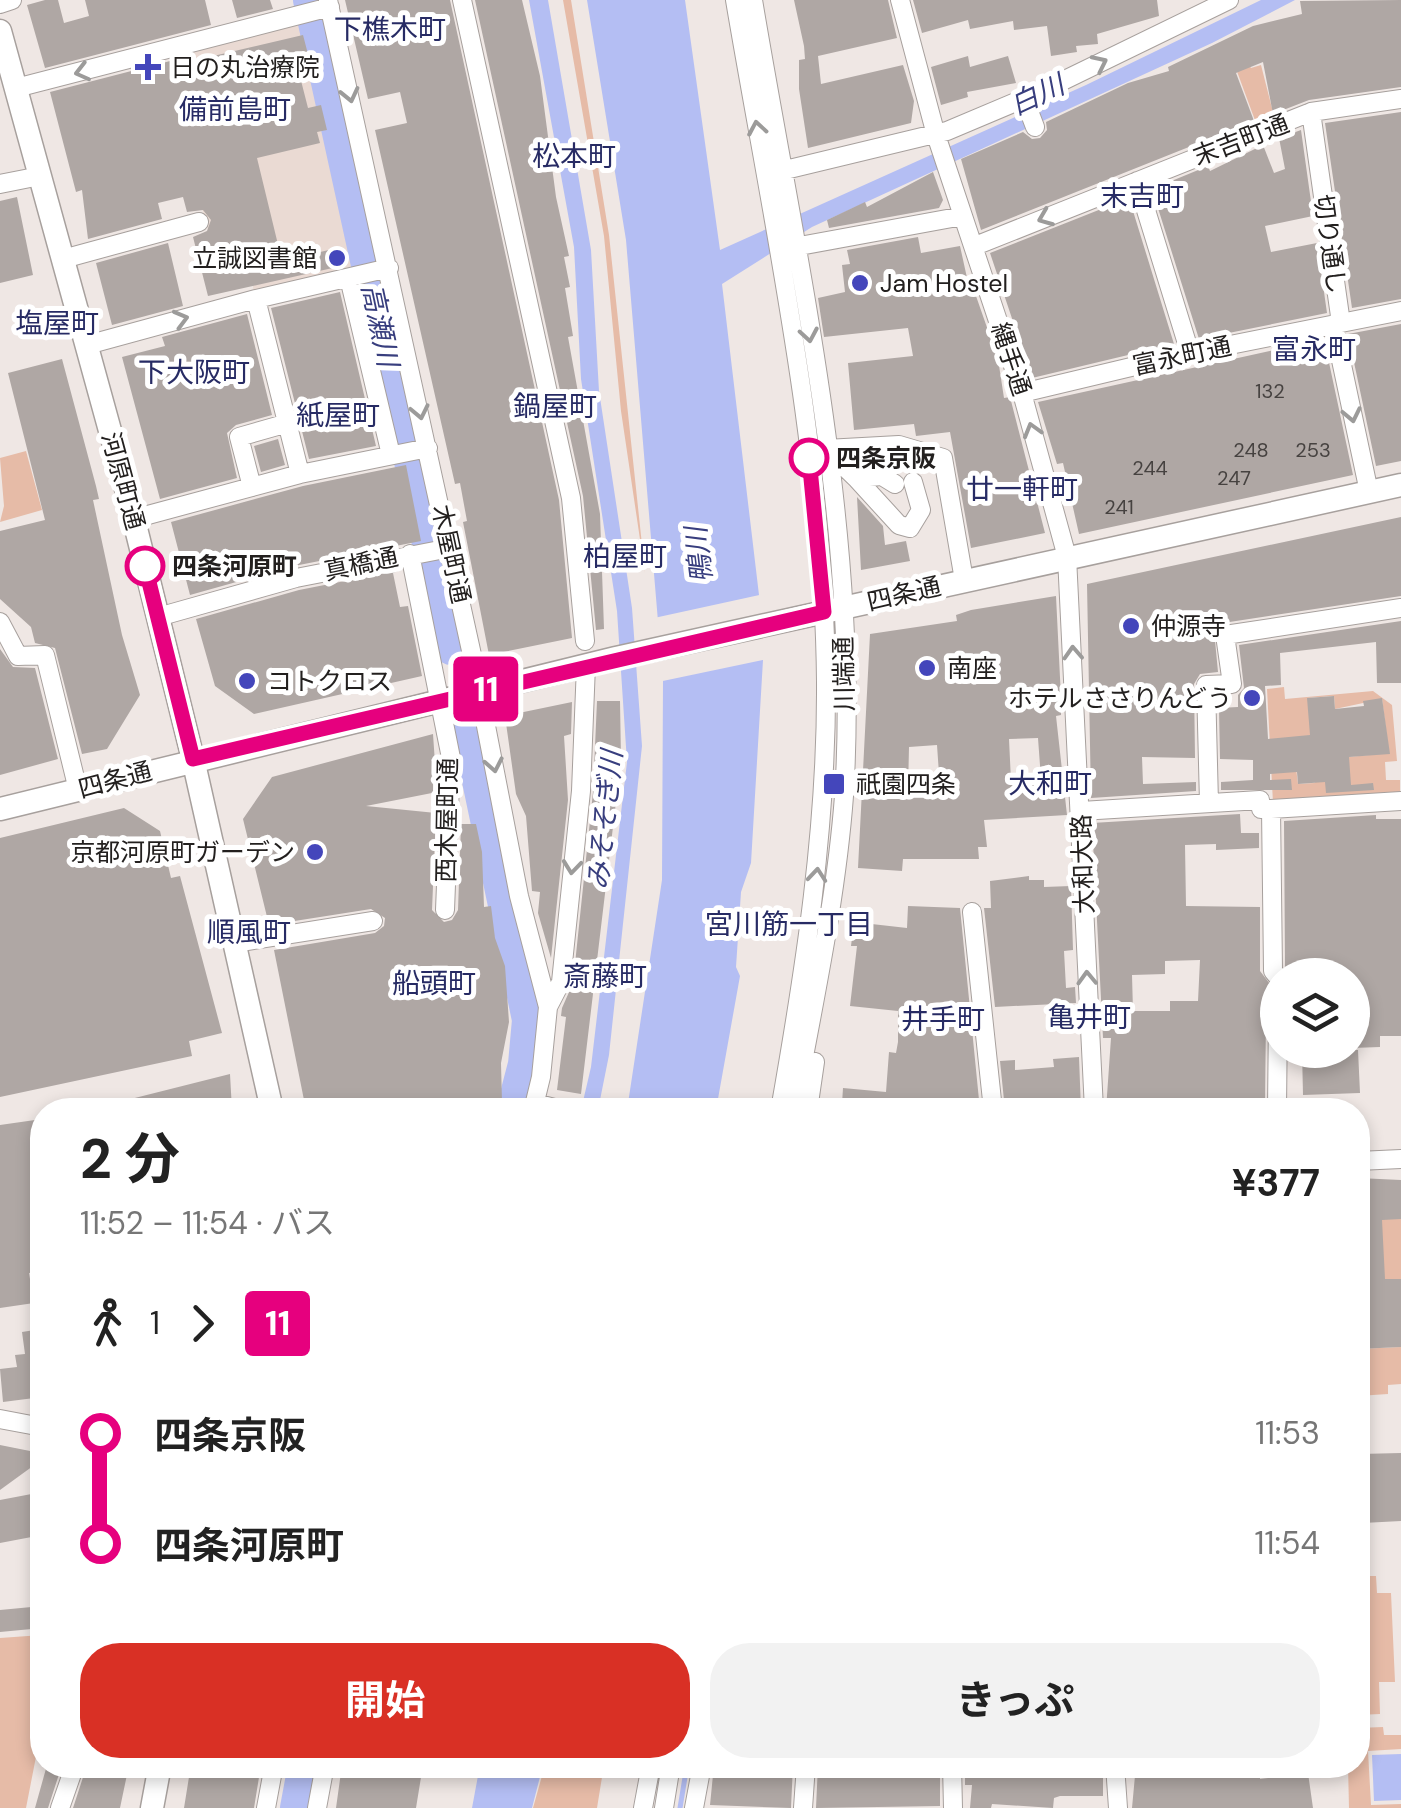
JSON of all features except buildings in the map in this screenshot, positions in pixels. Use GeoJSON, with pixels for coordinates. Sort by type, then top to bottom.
{"type":"FeatureCollection","features":[{"type":"Feature","properties":{"kind":"main road","name":"河原町通"},"geometry":{"type":"LineString","coordinates":[[0,31],[134,519],[269,1098]]}},
{"type":"Feature","properties":{"kind":"main road","name":"四条通"},"geometry":{"type":"LineString","coordinates":[[0,809],[616,658],[1401,486]]}},
{"type":"Feature","properties":{"kind":"main road"},"geometry":{"type":"LineString","coordinates":[[152,1808],[158,1778]]}},
{"type":"Feature","properties":{"kind":"street"},"geometry":{"type":"LineString","coordinates":[[0,4],[12,0]]}},
{"type":"Feature","properties":{"kind":"street"},"geometry":{"type":"LineString","coordinates":[[462,0],[571,498],[579,609],[586,641]]}},
{"type":"Feature","properties":{"kind":"street","name":"川端通"},"geometry":{"type":"LineString","coordinates":[[735,0],[833,609],[816,890],[782,1098]]}},
{"type":"Feature","properties":{"kind":"street","name":"川端通"},"geometry":{"type":"LineString","coordinates":[[753,0],[826,450],[845,758],[830,928],[796,1098]]}},
{"type":"Feature","properties":{"kind":"street","name":"縄手通"},"geometry":{"type":"LineString","coordinates":[[900,0],[963,216],[1022,393],[1067,557]]}},
{"type":"Feature","properties":{"kind":"street"},"geometry":{"type":"LineString","coordinates":[[782,171],[942,144],[1229,0]]}},
{"type":"Feature","properties":{"kind":"street"},"geometry":{"type":"LineString","coordinates":[[16,88],[319,7]]}},
{"type":"Feature","properties":{"kind":"street","name":"木屋町通"},"geometry":{"type":"LineString","coordinates":[[319,7],[369,273],[431,551],[480,690],[520,896],[548,1007],[535,1098]]}},
{"type":"Feature","properties":{"kind":"street","name":"末吉町通"},"geometry":{"type":"LineString","coordinates":[[975,246],[1311,112],[1401,98]]}},
{"type":"Feature","properties":{"kind":"street"},"geometry":{"type":"LineString","coordinates":[[1026,103],[1035,127]]}},
{"type":"Feature","properties":{"kind":"street","name":"切り通し"},"geometry":{"type":"LineString","coordinates":[[1311,112],[1339,324],[1335,332],[1368,492]]}},
{"type":"Feature","properties":{"kind":"street"},"geometry":{"type":"LineString","coordinates":[[0,184],[40,176]]}},
{"type":"Feature","properties":{"kind":"street"},"geometry":{"type":"LineString","coordinates":[[1137,181],[1190,353]]}},
{"type":"Feature","properties":{"kind":"street"},"geometry":{"type":"LineString","coordinates":[[794,248],[963,216]]}},
{"type":"Feature","properties":{"kind":"street"},"geometry":{"type":"LineString","coordinates":[[63,259],[199,222]]}},
{"type":"Feature","properties":{"kind":"street"},"geometry":{"type":"LineString","coordinates":[[87,345],[369,273],[410,451],[300,474],[134,519]]}},
{"type":"Feature","properties":{"kind":"street"},"geometry":{"type":"LineString","coordinates":[[256,299],[300,474]]}},
{"type":"Feature","properties":{"kind":"street","name":"富永町通"},"geometry":{"type":"LineString","coordinates":[[1022,393],[1190,353],[1401,311]]}},
{"type":"Feature","properties":{"kind":"street"},"geometry":{"type":"LineString","coordinates":[[252,487],[239,436],[288,423]]}},
{"type":"Feature","properties":{"kind":"street"},"geometry":{"type":"LineString","coordinates":[[826,450],[898,445],[943,458],[964,580]]}},
{"type":"Feature","properties":{"kind":"street"},"geometry":{"type":"LineString","coordinates":[[826,450],[899,525],[910,528],[921,497],[904,483],[882,476],[856,478]]}},
{"type":"Feature","properties":{"kind":"street","name":"真橋通"},"geometry":{"type":"LineString","coordinates":[[158,617],[296,578],[431,551]]}},
{"type":"Feature","properties":{"kind":"street","name":"西木屋町通"},"geometry":{"type":"LineString","coordinates":[[431,551],[438,700],[451,758],[445,910]]}},
{"type":"Feature","properties":{"kind":"street","name":"大和大路"},"geometry":{"type":"LineString","coordinates":[[1067,557],[1093,1098]]}},
{"type":"Feature","properties":{"kind":"street"},"geometry":{"type":"LineString","coordinates":[[1209,803],[1206,685],[1232,684],[1225,635],[1401,608]]}},
{"type":"Feature","properties":{"kind":"street"},"geometry":{"type":"LineString","coordinates":[[0,622],[9,659],[45,655],[78,790]]}},
{"type":"Feature","properties":{"kind":"street"},"geometry":{"type":"LineString","coordinates":[[548,1007],[561,982],[581,791],[586,665]]}},
{"type":"Feature","properties":{"kind":"street"},"geometry":{"type":"LineString","coordinates":[[1081,811],[1260,800],[1261,808],[1271,809],[1401,801]]}},
{"type":"Feature","properties":{"kind":"street"},"geometry":{"type":"LineString","coordinates":[[1271,809],[1272,958]]}},
{"type":"Feature","properties":{"kind":"street"},"geometry":{"type":"LineString","coordinates":[[972,912],[992,1098]]}},
{"type":"Feature","properties":{"kind":"street"},"geometry":{"type":"LineString","coordinates":[[235,943],[373,921]]}},
{"type":"Feature","properties":{"kind":"street"},"geometry":{"type":"LineString","coordinates":[[809,1098],[830,928]]}},
{"type":"Feature","properties":{"kind":"street"},"geometry":{"type":"LineString","coordinates":[[1277,1068],[1277,1098]]}},
{"type":"Feature","properties":{"kind":"street"},"geometry":{"type":"LineString","coordinates":[[1370,1160],[1401,1159]]}},
{"type":"Feature","properties":{"kind":"street"},"geometry":{"type":"LineString","coordinates":[[0,1419],[30,1425]]}},
{"type":"Feature","properties":{"kind":"street"},"geometry":{"type":"LineString","coordinates":[[60,1808],[70,1778]]}},
{"type":"Feature","properties":{"kind":"street"},"geometry":{"type":"LineString","coordinates":[[266,1808],[272,1778]]}},
{"type":"Feature","properties":{"kind":"street"},"geometry":{"type":"LineString","coordinates":[[318,1808],[323,1778]]}},
{"type":"Feature","properties":{"kind":"street"},"geometry":{"type":"LineString","coordinates":[[643,1808],[649,1778]]}},
{"type":"Feature","properties":{"kind":"street"},"geometry":{"type":"LineString","coordinates":[[664,1808],[669,1778]]}},
{"type":"Feature","properties":{"kind":"street"},"geometry":{"type":"LineString","coordinates":[[696,1808],[700,1778]]}},
{"type":"Feature","properties":{"kind":"street"},"geometry":{"type":"LineString","coordinates":[[802,1808],[805,1778]]}},
{"type":"Feature","properties":{"kind":"street"},"geometry":{"type":"LineString","coordinates":[[952,1778],[953,1808]]}},
{"type":"Feature","properties":{"kind":"street"},"geometry":{"type":"LineString","coordinates":[[1116,1778],[1118,1808]]}},
{"type":"Feature","properties":{"kind":"shaded area"},"geometry":{"type":"Polygon","coordinates":[[[563,0],[571,0],[609,235],[645,573],[621,411],[604,236],[563,0]]]}},
{"type":"Feature","properties":{"kind":"shaded area"},"geometry":{"type":"Polygon","coordinates":[[[307,22],[364,268],[255,295],[237,223],[208,230],[196,186],[208,183],[174,54],[307,22]]]}},
{"type":"Feature","properties":{"kind":"shaded area"},"geometry":{"type":"Polygon","coordinates":[[[1247,62],[1251,68],[1261,65],[1274,116],[1256,123],[1235,66],[1247,62]]]}},
{"type":"Feature","properties":{"kind":"shaded area"},"geometry":{"type":"Polygon","coordinates":[[[26,451],[42,510],[0,522],[4,506],[0,458],[26,451]]]}},
{"type":"Feature","properties":{"kind":"shaded area"},"geometry":{"type":"Polygon","coordinates":[[[1284,687],[1285,699],[1373,691],[1392,705],[1397,761],[1385,762],[1386,780],[1400,780],[1400,795],[1273,803],[1267,689],[1284,687]],[[1334,696],[1307,698],[1329,729],[1296,768],[1298,784],[1314,783],[1349,757],[1389,753],[1382,699],[1335,709],[1334,696]]]}},
{"type":"Feature","properties":{"kind":"shaded area"},"geometry":{"type":"Polygon","coordinates":[[[1388,1196],[1389,1219],[1401,1219],[1401,1279],[1370,1280],[1370,1197],[1388,1196]]]}},
{"type":"Feature","properties":{"kind":"shaded area"},"geometry":{"type":"Polygon","coordinates":[[[1401,1347],[1401,1384],[1388,1385],[1388,1394],[1370,1395],[1370,1348],[1401,1347]]]}},
{"type":"Feature","properties":{"kind":"shaded area"},"geometry":{"type":"Polygon","coordinates":[[[1370,1576],[1376,1576],[1377,1593],[1391,1593],[1395,1682],[1379,1682],[1380,1714],[1370,1714],[1370,1576]]]}},
{"type":"Feature","properties":{"kind":"shaded area"},"geometry":{"type":"Polygon","coordinates":[[[30,1636],[32,1778],[26,1808],[0,1808],[0,1638],[30,1636]]]}},
{"type":"Feature","properties":{"kind":"shaded area"},"geometry":{"type":"Polygon","coordinates":[[[1383,1727],[1384,1735],[1401,1735],[1401,1749],[1370,1751],[1370,1728],[1383,1727]]]}},
{"type":"Feature","properties":{"kind":"shaded area"},"geometry":{"type":"Polygon","coordinates":[[[541,1778],[602,1778],[597,1808],[533,1808],[541,1778]]]}},
{"type":"Feature","properties":{"kind":"shaded area"},"geometry":{"type":"Polygon","coordinates":[[[1348,1778],[1370,1778],[1371,1805],[1401,1804],[1401,1808],[1349,1808],[1348,1778]]]}},
{"type":"Feature","properties":{"kind":"water"},"geometry":{"type":"Polygon","coordinates":[[[529,0],[548,0],[591,250],[599,391],[632,608],[642,746],[609,1055],[600,1098],[584,1098],[591,1067],[627,762],[617,611],[581,379],[574,247],[529,0]]]}},
{"type":"Feature","properties":{"kind":"water","name":"鴨川"},"geometry":{"type":"Polygon","coordinates":[[[587,0],[685,0],[720,250],[1086,85],[1261,0],[1295,0],[1212,43],[812,227],[722,284],[759,595],[763,660],[751,863],[741,892],[736,967],[740,976],[718,1098],[629,1098],[662,880],[663,681],[626,240],[587,0]]]}},
{"type":"Feature","properties":{"kind":"water"},"geometry":{"type":"Polygon","coordinates":[[[1401,1754],[1401,1800],[1374,1801],[1372,1755],[1401,1754]]]}},
{"type":"Feature","properties":{"kind":"water"},"geometry":{"type":"Polygon","coordinates":[[[478,1778],[540,1778],[532,1808],[472,1808],[478,1778]]]}},
{"type":"Feature","properties":{"kind":"pier"},"geometry":{"type":"Polygon","coordinates":[[[764,594],[768,659],[658,682],[654,618],[764,594]]]}},
{"type":"Feature","properties":{"kind":"waterway","name":"高瀬川"},"geometry":{"type":"LineString","coordinates":[[309,0],[451,649]]}},
{"type":"Feature","properties":{"kind":"waterway","name":"高瀬川"},"geometry":{"type":"LineString","coordinates":[[468,733],[528,1020],[524,1064],[515,1098]]}},
{"type":"Feature","properties":{"kind":"waterway","name":"高瀬川"},"geometry":{"type":"LineString","coordinates":[[296,1808],[302,1778]]}},
{"type":"Feature","properties":{"kind":"waterway"},"geometry":{"type":"LineString","coordinates":[[680,1808],[685,1778]]}},
{"type":"Feature","properties":{"kind":"bus line","name":"11"},"geometry":{"type":"LineString","coordinates":[[145,566],[193,759],[824,612],[809,458]]}},
{"type":"Feature","properties":{"kind":"place","name":"日の丸治療院"},"geometry":{"type":"Point","coordinates":[148,67]}},
{"type":"Feature","properties":{"kind":"place","name":"立誠図書館"},"geometry":{"type":"Point","coordinates":[337,258]}},
{"type":"Feature","properties":{"kind":"place","name":"Jam Hostel"},"geometry":{"type":"Point","coordinates":[860,283]}},
{"type":"Feature","properties":{"kind":"place","name":"四条京阪"},"geometry":{"type":"Point","coordinates":[809,458]}},
{"type":"Feature","properties":{"kind":"place","name":"四条河原町"},"geometry":{"type":"Point","coordinates":[145,566]}},
{"type":"Feature","properties":{"kind":"place","name":"仲源寺"},"geometry":{"type":"Point","coordinates":[1131,626]}},
{"type":"Feature","properties":{"kind":"place","name":"南座"},"geometry":{"type":"Point","coordinates":[927,668]}},
{"type":"Feature","properties":{"kind":"place","name":"コトクロス"},"geometry":{"type":"Point","coordinates":[247,681]}},
{"type":"Feature","properties":{"kind":"place","name":"ホテルささりんどう"},"geometry":{"type":"Point","coordinates":[1252,698]}},
{"type":"Feature","properties":{"kind":"place","name":"祇園四条"},"geometry":{"type":"Point","coordinates":[834,784]}},
{"type":"Feature","properties":{"kind":"place","name":"京都河原町ガーデン"},"geometry":{"type":"Point","coordinates":[315,852]}},
{"type":"Feature","properties":{"kind":"district","name":"下樵木町"},"geometry":{"type":"Point","coordinates":[390,29]}},
{"type":"Feature","properties":{"kind":"district","name":"備前島町"},"geometry":{"type":"Point","coordinates":[235,109]}},
{"type":"Feature","properties":{"kind":"district","name":"松本町"},"geometry":{"type":"Point","coordinates":[574,156]}},
{"type":"Feature","properties":{"kind":"district","name":"末吉町"},"geometry":{"type":"Point","coordinates":[1142,196]}},
{"type":"Feature","properties":{"kind":"district","name":"塩屋町"},"geometry":{"type":"Point","coordinates":[57,323]}},
{"type":"Feature","properties":{"kind":"district","name":"富永町"},"geometry":{"type":"Point","coordinates":[1314,349]}},
{"type":"Feature","properties":{"kind":"district","name":"下大阪町"},"geometry":{"type":"Point","coordinates":[194,372]}},
{"type":"Feature","properties":{"kind":"district","name":"鍋屋町"},"geometry":{"type":"Point","coordinates":[555,406]}},
{"type":"Feature","properties":{"kind":"district","name":"紙屋町"},"geometry":{"type":"Point","coordinates":[338,415]}},
{"type":"Feature","properties":{"kind":"district","name":"廿一軒町"},"geometry":{"type":"Point","coordinates":[1022,489]}},
{"type":"Feature","properties":{"kind":"district","name":"柏屋町"},"geometry":{"type":"Point","coordinates":[625,556]}},
{"type":"Feature","properties":{"kind":"district","name":"大和町"},"geometry":{"type":"Point","coordinates":[1050,783]}},
{"type":"Feature","properties":{"kind":"district","name":"宮川筋一丁目"},"geometry":{"type":"Point","coordinates":[789,924]}},
{"type":"Feature","properties":{"kind":"district","name":"順風町"},"geometry":{"type":"Point","coordinates":[249,932]}},
{"type":"Feature","properties":{"kind":"district","name":"斎藤町"},"geometry":{"type":"Point","coordinates":[605,976]}},
{"type":"Feature","properties":{"kind":"district","name":"船頭町"},"geometry":{"type":"Point","coordinates":[434,983]}},
{"type":"Feature","properties":{"kind":"district","name":"亀井町"},"geometry":{"type":"Point","coordinates":[1089,1017]}},
{"type":"Feature","properties":{"kind":"district","name":"井手町"},"geometry":{"type":"Point","coordinates":[943,1019]}},
{"type":"Feature","properties":{"kind":"water label","name":"白川"},"geometry":{"type":"Point","coordinates":[1037,95]}},
{"type":"Feature","properties":{"kind":"water label","name":"みそそぎ川"},"geometry":{"type":"Point","coordinates":[605,820]}}]}
